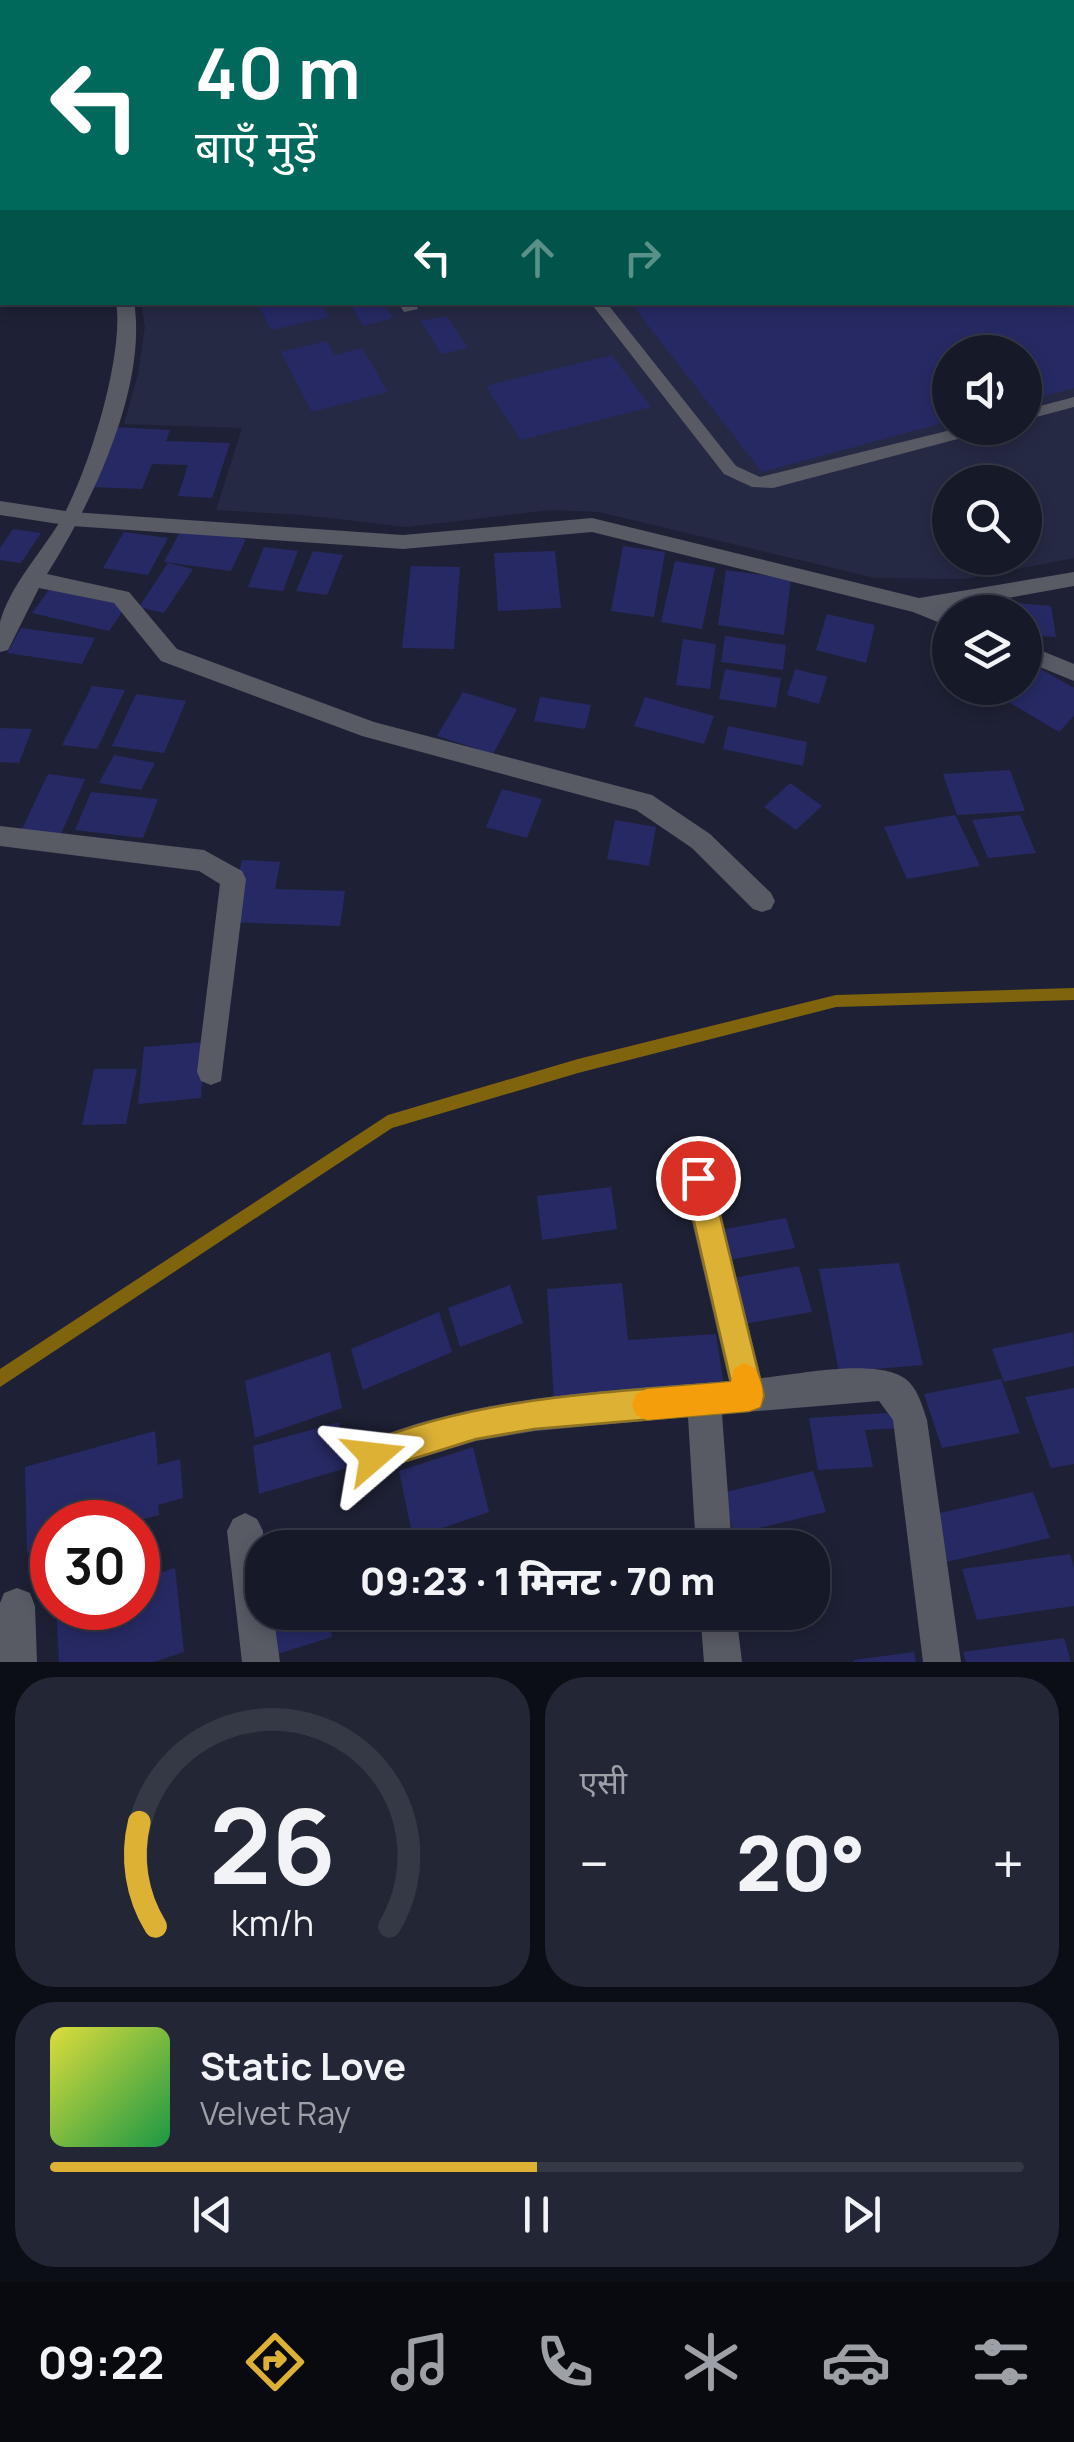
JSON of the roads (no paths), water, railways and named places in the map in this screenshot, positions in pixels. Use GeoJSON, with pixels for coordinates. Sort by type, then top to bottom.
{"type":"FeatureCollection","features":[{"type":"Feature","properties":{"kind":"street"},"geometry":{"type":"LineString","coordinates":[[0,644],[33,579],[72,519],[115,404],[129,326],[126,305]]}},
{"type":"Feature","properties":{"kind":"street"},"geometry":{"type":"LineString","coordinates":[[0,508],[72,519],[404,542],[592,525],[932,611]]}},
{"type":"Feature","properties":{"kind":"street"},"geometry":{"type":"LineString","coordinates":[[919,606],[1074,578]]}},
{"type":"Feature","properties":{"kind":"street"},"geometry":{"type":"LineString","coordinates":[[33,579],[122,597],[158,647],[169,655],[370,730],[643,802],[701,841],[762,901]]}},
{"type":"Feature","properties":{"kind":"street"},"geometry":{"type":"LineString","coordinates":[[1042,659],[1074,673]]}},
{"type":"Feature","properties":{"kind":"street"},"geometry":{"type":"LineString","coordinates":[[0,836],[204,861],[233,879],[210,1072]]}},
{"type":"Feature","properties":{"kind":"street"},"geometry":{"type":"LineString","coordinates":[[698,1178],[749,1396]]}},
{"type":"Feature","properties":{"kind":"street"},"geometry":{"type":"LineString","coordinates":[[374,1456],[496,1420],[881,1384],[894,1388],[905,1401],[942,1662]]}},
{"type":"Feature","properties":{"kind":"street"},"geometry":{"type":"LineString","coordinates":[[704,1402],[713,1530]]}},
{"type":"Feature","properties":{"kind":"street"},"geometry":{"type":"LineString","coordinates":[[18,1606],[18,1662]]}},
{"type":"Feature","properties":{"kind":"street"},"geometry":{"type":"LineString","coordinates":[[257,1630],[261,1662]]}},
{"type":"Feature","properties":{"kind":"street"},"geometry":{"type":"LineString","coordinates":[[720,1630],[723,1662]]}},
{"type":"Feature","properties":{"kind":"lane"},"geometry":{"type":"LineString","coordinates":[[599,305],[730,470],[742,478],[773,482],[932,440]]}},
{"type":"Feature","properties":{"kind":"lane"},"geometry":{"type":"LineString","coordinates":[[1042,410],[1074,402]]}},
{"type":"Feature","properties":{"kind":"waterway"},"geometry":{"type":"LineString","coordinates":[[0,1379],[388,1122],[578,1066],[836,1001],[1074,994]]}}]}
